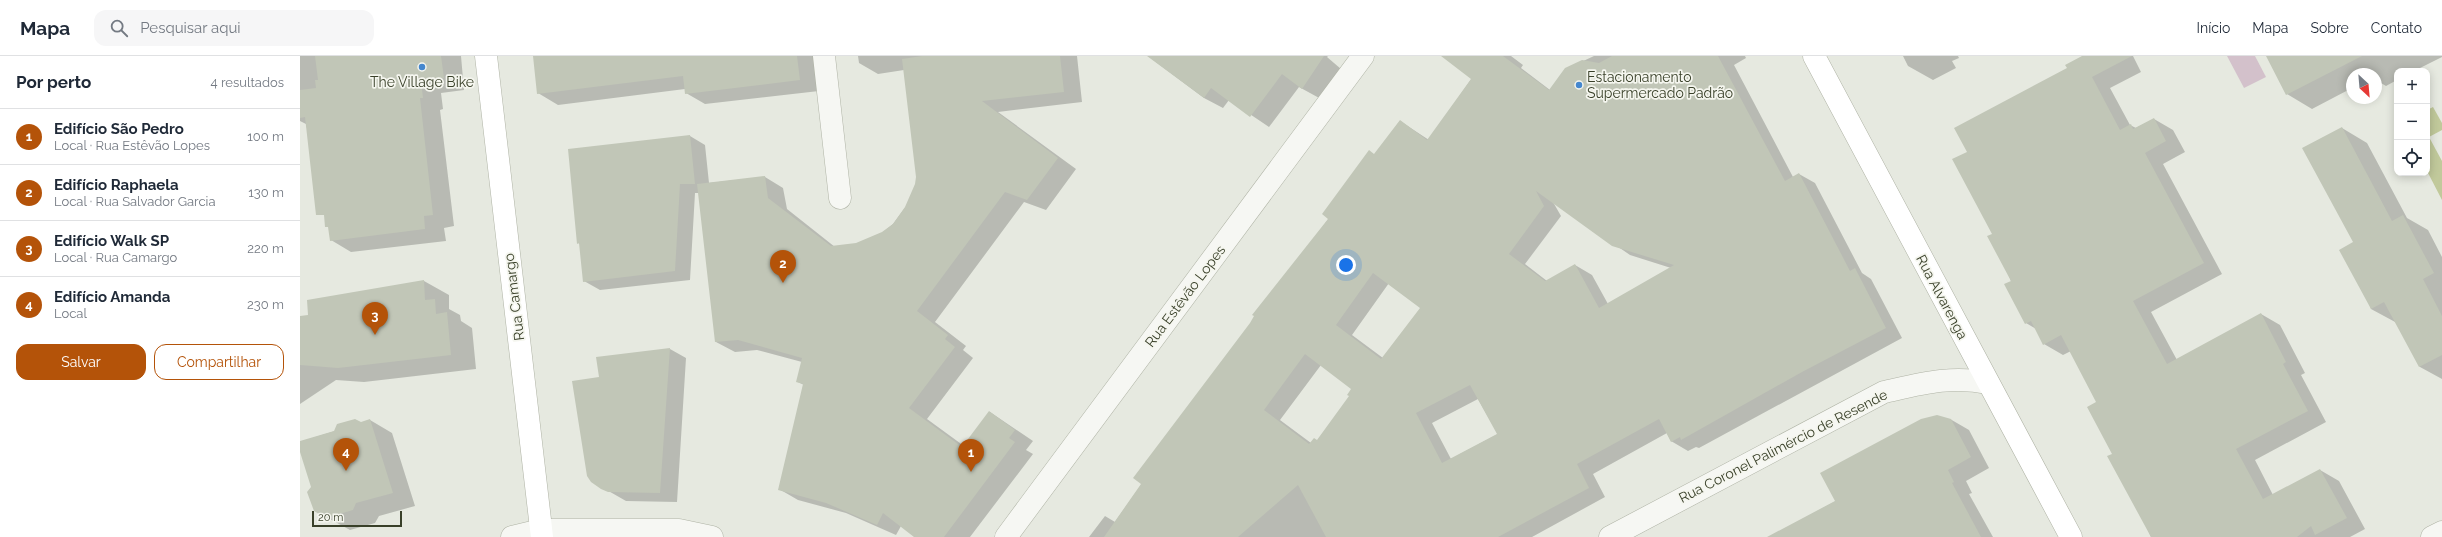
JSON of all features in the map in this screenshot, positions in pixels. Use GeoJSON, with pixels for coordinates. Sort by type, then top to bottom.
{"type":"FeatureCollection","features":[{"type":"Feature","properties":{"kind":"main road","name":"Rua Camargo"},"geometry":{"type":"LineString","coordinates":[[486,56],[542,534]]}},
{"type":"Feature","properties":{"kind":"main road","name":"Rua Alvarenga"},"geometry":{"type":"LineString","coordinates":[[1814,56],[2071,537]]}},
{"type":"Feature","properties":{"kind":"street"},"geometry":{"type":"LineString","coordinates":[[824,56],[840,198]]}},
{"type":"Feature","properties":{"kind":"street","name":"Rua Estêvão Lopes"},"geometry":{"type":"LineString","coordinates":[[1006,537],[1363,56]]}},
{"type":"Feature","properties":{"kind":"street","name":"Rua Coronel Palimércio de Resende"},"geometry":{"type":"LineString","coordinates":[[1610,537],[1884,392],[1933,380],[1969,379],[1988,383]]}},
{"type":"Feature","properties":{"kind":"street"},"geometry":{"type":"LineString","coordinates":[[512,537],[542,534],[679,530],[712,537]]}},
{"type":"Feature","properties":{"kind":"street"},"geometry":{"type":"LineString","coordinates":[[2432,537],[2442,532]]}},
{"type":"Feature","properties":{"kind":"shaded area"},"geometry":{"type":"Polygon","coordinates":[[[2227,56],[2255,56],[2266,77],[2244,88],[2227,56]]]}},
{"type":"Feature","properties":{"kind":"shaded area"},"geometry":{"type":"Polygon","coordinates":[[[2433,107],[2442,123],[2442,130],[2430,136],[2430,108],[2433,107]]]}},
{"type":"Feature","properties":{"kind":"shaded area"},"geometry":{"type":"Polygon","coordinates":[[[2430,139],[2442,161],[2442,200],[2430,176],[2430,139]]]}},
{"type":"Feature","properties":{"kind":"building"},"geometry":{"type":"Polygon","coordinates":[[[315,56],[441,56],[444,78],[421,81],[423,98],[420,98],[433,215],[424,216],[425,229],[330,241],[328,227],[325,227],[324,215],[316,215],[305,117],[300,118],[300,90],[316,88],[315,80],[318,80],[315,56]]]}},
{"type":"Feature","properties":{"kind":"building"},"geometry":{"type":"Polygon","coordinates":[[[533,56],[797,56],[800,80],[685,94],[683,76],[537,94],[533,56]]]}},
{"type":"Feature","properties":{"kind":"building"},"geometry":{"type":"Polygon","coordinates":[[[922,56],[1060,56],[1064,92],[982,101],[1058,158],[1027,200],[1005,192],[917,311],[948,335],[945,339],[955,347],[909,408],[962,447],[989,411],[1015,430],[1009,438],[1015,442],[944,537],[914,537],[883,513],[877,525],[826,503],[778,490],[803,384],[796,382],[802,358],[738,340],[715,342],[697,184],[765,176],[768,198],[831,246],[856,243],[882,232],[893,224],[905,207],[915,184],[916,177],[902,59],[922,56]]]}},
{"type":"Feature","properties":{"kind":"building"},"geometry":{"type":"Polygon","coordinates":[[[1147,56],[1324,56],[1302,89],[1282,74],[1250,117],[1211,88],[1204,98],[1147,56]]]}},
{"type":"Feature","properties":{"kind":"building"},"geometry":{"type":"Polygon","coordinates":[[[1441,56],[1503,56],[1549,90],[1565,68],[1582,60],[1599,63],[1612,56],[1718,56],[1785,181],[1799,173],[1850,271],[1855,268],[1886,328],[1802,372],[1681,440],[1680,437],[1671,442],[1659,419],[1577,464],[1589,488],[1498,537],[1326,537],[1298,485],[1238,537],[1104,537],[1141,484],[1133,478],[1250,323],[1254,316],[1252,315],[1328,219],[1322,214],[1369,150],[1374,154],[1400,120],[1427,140],[1471,79],[1441,56]],[[1536,191],[1544,206],[1509,254],[1545,281],[1575,264],[1599,308],[1674,265],[1612,246],[1536,191]],[[1373,273],[1336,325],[1381,359],[1420,308],[1373,273]],[[1305,354],[1264,410],[1309,444],[1314,438],[1317,440],[1349,396],[1347,395],[1351,389],[1305,354]],[[1470,385],[1416,413],[1442,463],[1497,434],[1470,385]]]}},
{"type":"Feature","properties":{"kind":"building"},"geometry":{"type":"Polygon","coordinates":[[[2082,56],[2132,56],[2092,77],[2120,130],[2131,124],[2133,129],[2154,118],[2166,141],[2145,153],[2204,263],[2133,301],[2167,364],[2261,313],[2286,362],[2283,364],[2308,411],[2236,449],[2263,499],[2320,469],[2347,518],[2315,535],[2311,526],[2297,537],[2151,537],[2107,456],[2112,454],[2087,407],[2096,402],[2061,335],[2043,345],[2031,321],[2025,324],[2004,284],[2011,281],[1987,236],[1992,234],[1952,159],[1967,152],[1954,128],[2067,68],[2065,65],[2082,56]]]}},
{"type":"Feature","properties":{"kind":"building"},"geometry":{"type":"Polygon","coordinates":[[[2266,56],[2362,56],[2286,95],[2266,56]]]}},
{"type":"Feature","properties":{"kind":"building"},"geometry":{"type":"Polygon","coordinates":[[[2342,127],[2392,221],[2403,215],[2434,273],[2423,279],[2442,316],[2442,355],[2419,367],[2384,302],[2371,309],[2339,250],[2353,242],[2302,148],[2342,127]]]}},
{"type":"Feature","properties":{"kind":"building"},"geometry":{"type":"Polygon","coordinates":[[[690,135],[695,184],[680,184],[675,271],[583,282],[579,243],[577,244],[568,149],[690,135]]]}},
{"type":"Feature","properties":{"kind":"building"},"geometry":{"type":"Polygon","coordinates":[[[424,280],[425,300],[435,299],[436,314],[447,312],[451,355],[338,368],[300,365],[300,316],[308,315],[307,300],[424,280]]]}},
{"type":"Feature","properties":{"kind":"building"},"geometry":{"type":"Polygon","coordinates":[[[670,348],[660,493],[608,492],[601,489],[591,482],[587,476],[572,381],[599,377],[596,357],[670,348]]]}},
{"type":"Feature","properties":{"kind":"building"},"geometry":{"type":"Polygon","coordinates":[[[1937,415],[1951,419],[1971,457],[1948,470],[1954,482],[1952,483],[1981,537],[1767,537],[1835,501],[1820,473],[1921,419],[1937,415]]]}},
{"type":"Feature","properties":{"kind":"building"},"geometry":{"type":"Polygon","coordinates":[[[355,419],[361,422],[370,419],[393,493],[356,503],[353,510],[326,518],[314,511],[307,492],[311,487],[300,452],[300,441],[334,431],[337,424],[355,419]]]}},
{"type":"Feature","properties":{"kind":"place","name":"The Village Bike"},"geometry":{"type":"Point","coordinates":[422,67]}},
{"type":"Feature","properties":{"kind":"place","name":"Estacionamento Supermercado Padrão"},"geometry":{"type":"Point","coordinates":[1579,85]}},
{"type":"Feature","properties":{"kind":"place","name":"Edifício Raphaela"},"geometry":{"type":"Point","coordinates":[783,283]}},
{"type":"Feature","properties":{"kind":"place","name":"Edifício Walk SP"},"geometry":{"type":"Point","coordinates":[375,335]}},
{"type":"Feature","properties":{"kind":"place","name":"Edifício Amanda"},"geometry":{"type":"Point","coordinates":[346,471]}},
{"type":"Feature","properties":{"kind":"place","name":"Edifício São Pedro"},"geometry":{"type":"Point","coordinates":[971,472]}}]}
